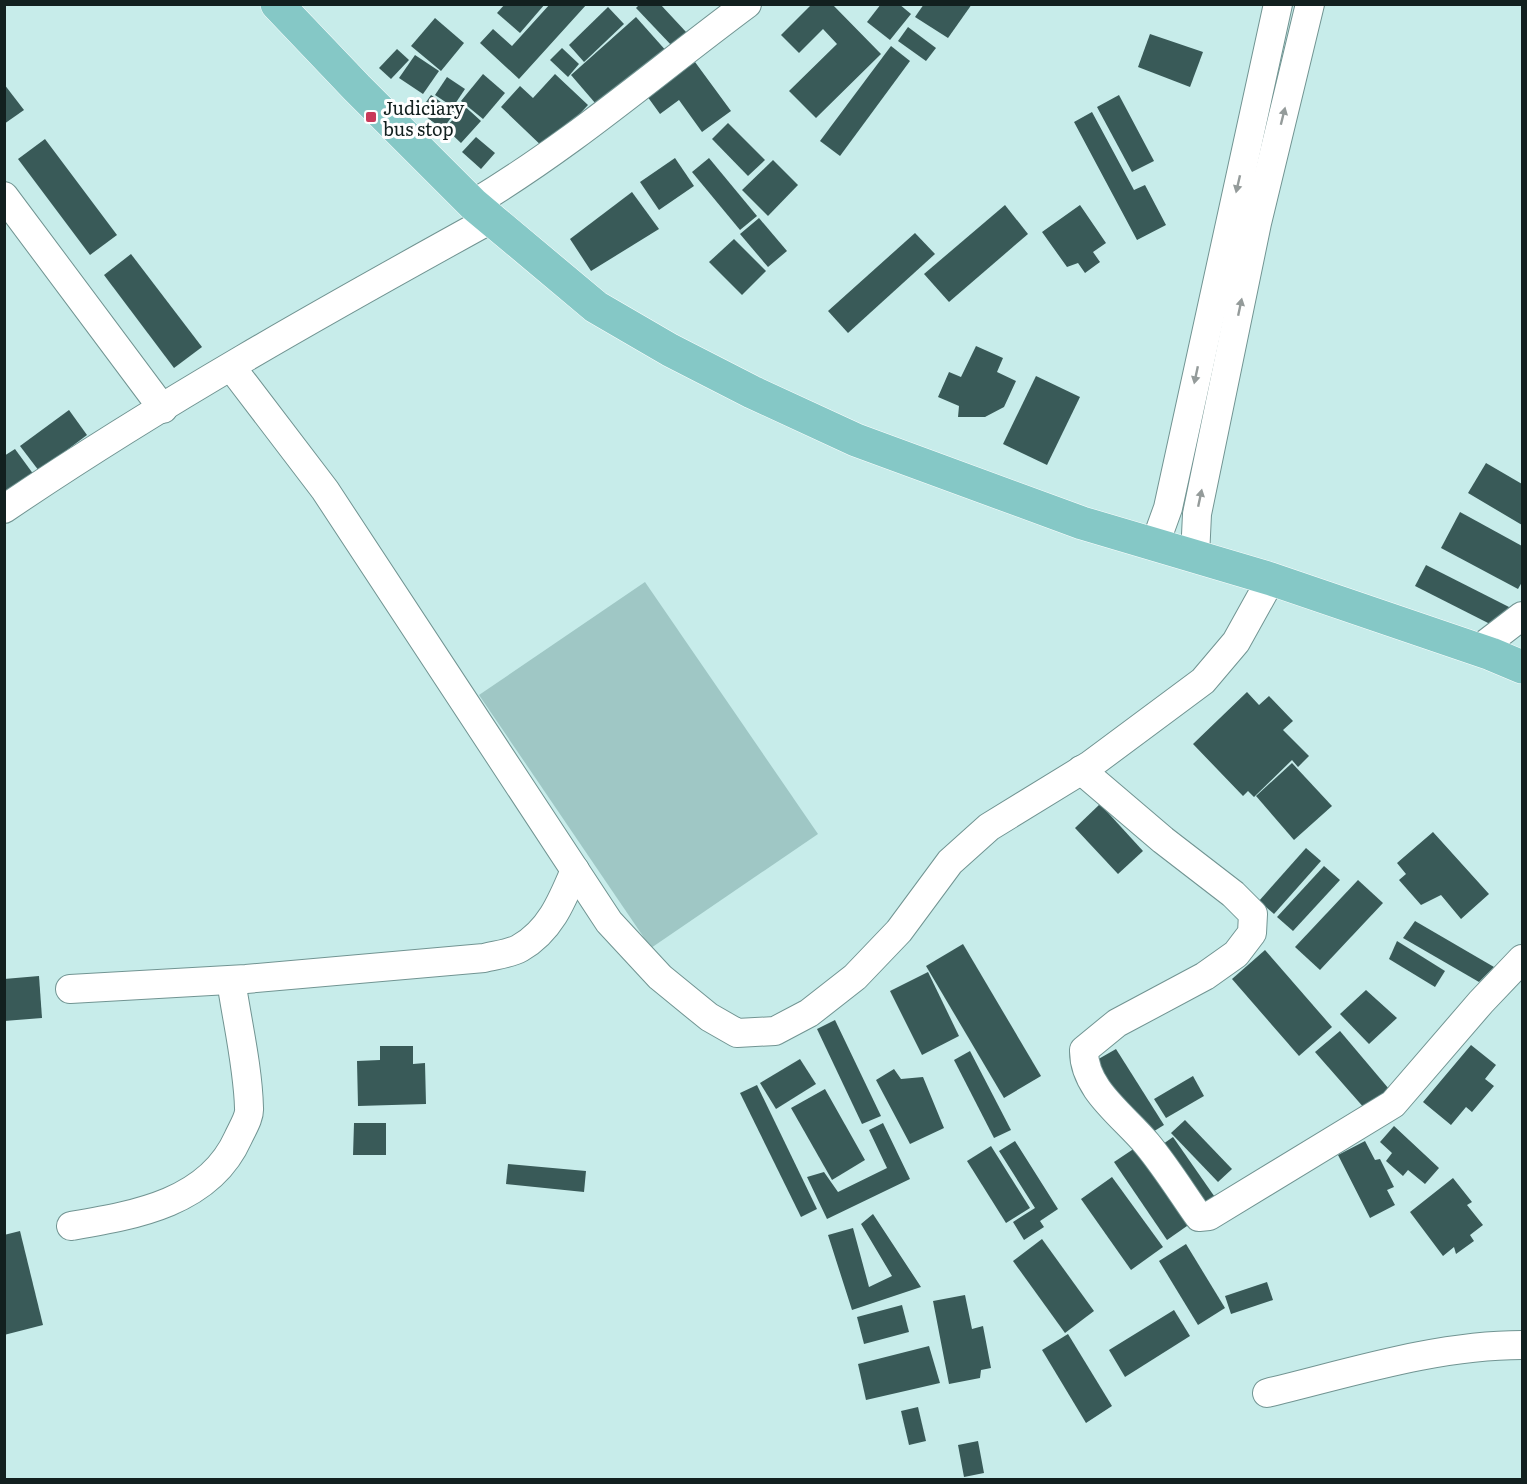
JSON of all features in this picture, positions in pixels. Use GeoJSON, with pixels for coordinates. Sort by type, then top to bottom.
{"type":"FeatureCollection","features":[{"type":"Feature","properties":{"kind":"main road"},"geometry":{"type":"LineString","coordinates":[[278,4],[357,88],[482,212],[596,307],[670,350],[752,392],[867,444],[1082,523],[1271,579],[1479,649],[1522,667]]}},
{"type":"Feature","properties":{"kind":"street"},"geometry":{"type":"LineString","coordinates":[[4,509],[63,469],[354,294],[482,212],[530,170],[593,125],[747,4]]}},
{"type":"Feature","properties":{"kind":"street"},"geometry":{"type":"LineString","coordinates":[[1155,544],[1168,508],[1278,4]]}},
{"type":"Feature","properties":{"kind":"street"},"geometry":{"type":"LineString","coordinates":[[1194,556],[1197,514],[1257,224],[1310,4]]}},
{"type":"Feature","properties":{"kind":"street"},"geometry":{"type":"LineString","coordinates":[[4,196],[163,409]]}},
{"type":"Feature","properties":{"kind":"street"},"geometry":{"type":"LineString","coordinates":[[232,368],[325,490],[609,922],[660,977],[709,1017],[737,1033],[775,1031],[808,1012],[855,977],[899,931],[950,862],[989,827],[1081,770],[1203,681],[1236,642],[1271,579]]}},
{"type":"Feature","properties":{"kind":"street"},"geometry":{"type":"LineString","coordinates":[[1479,649],[1522,616]]}},
{"type":"Feature","properties":{"kind":"street"},"geometry":{"type":"LineString","coordinates":[[1081,770],[1163,840],[1233,894],[1253,914],[1252,933],[1236,954],[1205,976],[1117,1023],[1083,1050],[1083,1066],[1107,1101],[1147,1144],[1199,1216],[1209,1216],[1393,1104],[1481,1002],[1522,959]]}},
{"type":"Feature","properties":{"kind":"street"},"geometry":{"type":"LineString","coordinates":[[70,989],[231,980],[484,958],[519,949],[558,913],[575,870]]}},
{"type":"Feature","properties":{"kind":"street"},"geometry":{"type":"LineString","coordinates":[[72,1226],[136,1215],[179,1197],[218,1172],[231,1154],[250,1111],[231,980]]}},
{"type":"Feature","properties":{"kind":"street"},"geometry":{"type":"LineString","coordinates":[[1267,1393],[1416,1357],[1499,1345],[1522,1345]]}},
{"type":"Feature","properties":{"kind":"shaded area"},"geometry":{"type":"Polygon","coordinates":[[[645,582],[818,834],[651,948],[479,695],[645,582]]]}},
{"type":"Feature","properties":{"kind":"building"},"geometry":{"type":"Polygon","coordinates":[[[505,4],[545,4],[520,33],[497,13],[505,4]]]}},
{"type":"Feature","properties":{"kind":"building"},"geometry":{"type":"Polygon","coordinates":[[[550,4],[587,4],[519,79],[480,43],[493,29],[512,46],[550,4]]]}},
{"type":"Feature","properties":{"kind":"building"},"geometry":{"type":"Polygon","coordinates":[[[640,4],[660,4],[687,33],[673,47],[636,8],[640,4]]]}},
{"type":"Feature","properties":{"kind":"building"},"geometry":{"type":"Polygon","coordinates":[[[812,4],[832,4],[881,54],[816,118],[789,91],[837,44],[823,29],[799,53],[781,35],[812,4]]]}},
{"type":"Feature","properties":{"kind":"building"},"geometry":{"type":"Polygon","coordinates":[[[881,4],[899,4],[911,14],[890,40],[867,22],[881,4]]]}},
{"type":"Feature","properties":{"kind":"building"},"geometry":{"type":"Polygon","coordinates":[[[924,4],[972,4],[948,38],[915,17],[924,4]]]}},
{"type":"Feature","properties":{"kind":"building"},"geometry":{"type":"Polygon","coordinates":[[[608,7],[624,24],[584,62],[569,45],[608,7]]]}},
{"type":"Feature","properties":{"kind":"building"},"geometry":{"type":"Polygon","coordinates":[[[636,17],[668,53],[602,111],[571,75],[636,17]]]}},
{"type":"Feature","properties":{"kind":"building"},"geometry":{"type":"Polygon","coordinates":[[[435,18],[464,43],[441,71],[411,46],[435,18]]]}},
{"type":"Feature","properties":{"kind":"building"},"geometry":{"type":"Polygon","coordinates":[[[908,27],[936,48],[926,61],[898,41],[908,27]]]}},
{"type":"Feature","properties":{"kind":"building"},"geometry":{"type":"Polygon","coordinates":[[[1150,34],[1203,52],[1190,87],[1138,67],[1150,34]]]}},
{"type":"Feature","properties":{"kind":"building"},"geometry":{"type":"Polygon","coordinates":[[[891,46],[910,61],[840,156],[820,141],[891,46]]]}},
{"type":"Feature","properties":{"kind":"building"},"geometry":{"type":"Polygon","coordinates":[[[562,48],[579,64],[568,77],[550,60],[562,48]]]}},
{"type":"Feature","properties":{"kind":"building"},"geometry":{"type":"Polygon","coordinates":[[[397,49],[409,60],[391,79],[379,68],[397,49]]]}},
{"type":"Feature","properties":{"kind":"building"},"geometry":{"type":"Polygon","coordinates":[[[415,55],[439,71],[423,94],[399,78],[415,55]]]}},
{"type":"Feature","properties":{"kind":"building"},"geometry":{"type":"Polygon","coordinates":[[[695,62],[731,111],[702,132],[679,100],[660,114],[647,96],[695,62]]]}},
{"type":"Feature","properties":{"kind":"building"},"geometry":{"type":"Polygon","coordinates":[[[483,74],[505,93],[483,119],[461,101],[483,74]]]}},
{"type":"Feature","properties":{"kind":"building"},"geometry":{"type":"Polygon","coordinates":[[[555,74],[588,105],[546,150],[501,107],[520,86],[533,98],[555,74]]]}},
{"type":"Feature","properties":{"kind":"building"},"geometry":{"type":"Polygon","coordinates":[[[447,77],[465,89],[453,107],[435,95],[447,77]]]}},
{"type":"Feature","properties":{"kind":"building"},"geometry":{"type":"Polygon","coordinates":[[[4,84],[24,110],[4,124],[4,84]]]}},
{"type":"Feature","properties":{"kind":"building"},"geometry":{"type":"Polygon","coordinates":[[[431,95],[455,112],[443,129],[419,112],[431,95]]]}},
{"type":"Feature","properties":{"kind":"building"},"geometry":{"type":"Polygon","coordinates":[[[1119,95],[1154,161],[1132,172],[1097,107],[1119,95]]]}},
{"type":"Feature","properties":{"kind":"building"},"geometry":{"type":"Polygon","coordinates":[[[460,102],[481,121],[461,143],[445,128],[459,113],[455,109],[460,102]]]}},
{"type":"Feature","properties":{"kind":"building"},"geometry":{"type":"Polygon","coordinates":[[[1092,112],[1134,190],[1145,185],[1166,225],[1137,240],[1074,122],[1092,112]]]}},
{"type":"Feature","properties":{"kind":"building"},"geometry":{"type":"Polygon","coordinates":[[[728,123],[765,160],[748,176],[712,139],[728,123]]]}},
{"type":"Feature","properties":{"kind":"building"},"geometry":{"type":"Polygon","coordinates":[[[476,137],[495,153],[481,169],[462,152],[476,137]]]}},
{"type":"Feature","properties":{"kind":"building"},"geometry":{"type":"Polygon","coordinates":[[[45,139],[117,235],[90,255],[18,159],[45,139]]]}},
{"type":"Feature","properties":{"kind":"building"},"geometry":{"type":"Polygon","coordinates":[[[675,158],[694,186],[659,210],[640,182],[675,158]]]}},
{"type":"Feature","properties":{"kind":"building"},"geometry":{"type":"Polygon","coordinates":[[[709,158],[757,216],[740,230],[692,172],[709,158]]]}},
{"type":"Feature","properties":{"kind":"building"},"geometry":{"type":"Polygon","coordinates":[[[773,160],[798,185],[768,216],[742,190],[773,160]]]}},
{"type":"Feature","properties":{"kind":"building"},"geometry":{"type":"Polygon","coordinates":[[[632,192],[659,229],[591,271],[570,239],[632,192]]]}},
{"type":"Feature","properties":{"kind":"building"},"geometry":{"type":"Polygon","coordinates":[[[1005,205],[1028,234],[949,302],[924,274],[1005,205]]]}},
{"type":"Feature","properties":{"kind":"building"},"geometry":{"type":"Polygon","coordinates":[[[1080,205],[1106,243],[1093,252],[1100,262],[1085,273],[1078,263],[1067,267],[1042,232],[1080,205]]]}},
{"type":"Feature","properties":{"kind":"building"},"geometry":{"type":"Polygon","coordinates":[[[759,218],[787,251],[768,267],[740,234],[759,218]]]}},
{"type":"Feature","properties":{"kind":"building"},"geometry":{"type":"Polygon","coordinates":[[[915,233],[935,254],[848,333],[828,311],[915,233]]]}},
{"type":"Feature","properties":{"kind":"building"},"geometry":{"type":"Polygon","coordinates":[[[734,239],[766,271],[742,295],[709,262],[734,239]]]}},
{"type":"Feature","properties":{"kind":"building"},"geometry":{"type":"Polygon","coordinates":[[[131,254],[202,347],[174,368],[104,275],[131,254]]]}},
{"type":"Feature","properties":{"kind":"building"},"geometry":{"type":"Polygon","coordinates":[[[976,346],[1003,358],[997,372],[1016,381],[1004,407],[985,417],[958,417],[959,406],[938,397],[949,372],[961,377],[976,346]]]}},
{"type":"Feature","properties":{"kind":"building"},"geometry":{"type":"Polygon","coordinates":[[[1036,376],[1080,397],[1047,465],[1003,444],[1036,376]]]}},
{"type":"Feature","properties":{"kind":"building"},"geometry":{"type":"Polygon","coordinates":[[[69,410],[87,435],[39,471],[20,446],[69,410]]]}},
{"type":"Feature","properties":{"kind":"building"},"geometry":{"type":"Polygon","coordinates":[[[15,449],[34,475],[4,496],[4,456],[15,449]]]}},
{"type":"Feature","properties":{"kind":"building"},"geometry":{"type":"Polygon","coordinates":[[[1486,463],[1522,484],[1522,525],[1468,493],[1486,463]]]}},
{"type":"Feature","properties":{"kind":"building"},"geometry":{"type":"Polygon","coordinates":[[[1460,512],[1522,546],[1522,582],[1518,589],[1441,548],[1460,512]]]}},
{"type":"Feature","properties":{"kind":"building"},"geometry":{"type":"Polygon","coordinates":[[[1426,565],[1511,608],[1494,626],[1415,586],[1426,565]]]}},
{"type":"Feature","properties":{"kind":"building"},"geometry":{"type":"Polygon","coordinates":[[[1247,692],[1259,705],[1269,696],[1293,721],[1283,730],[1309,756],[1298,767],[1292,760],[1254,797],[1248,791],[1243,796],[1193,744],[1247,692]]]}},
{"type":"Feature","properties":{"kind":"building"},"geometry":{"type":"Polygon","coordinates":[[[1292,763],[1332,806],[1294,840],[1256,796],[1292,763]]]}},
{"type":"Feature","properties":{"kind":"building"},"geometry":{"type":"Polygon","coordinates":[[[1100,804],[1143,851],[1118,874],[1075,828],[1100,804]]]}},
{"type":"Feature","properties":{"kind":"building"},"geometry":{"type":"Polygon","coordinates":[[[1433,832],[1489,894],[1461,919],[1441,895],[1421,905],[1399,880],[1406,874],[1397,863],[1433,832]]]}},
{"type":"Feature","properties":{"kind":"building"},"geometry":{"type":"Polygon","coordinates":[[[1306,848],[1321,861],[1274,914],[1259,901],[1306,848]]]}},
{"type":"Feature","properties":{"kind":"building"},"geometry":{"type":"Polygon","coordinates":[[[1324,866],[1340,880],[1293,931],[1277,917],[1324,866]]]}},
{"type":"Feature","properties":{"kind":"building"},"geometry":{"type":"Polygon","coordinates":[[[1358,880],[1383,903],[1320,970],[1295,947],[1358,880]]]}},
{"type":"Feature","properties":{"kind":"building"},"geometry":{"type":"Polygon","coordinates":[[[1415,921],[1494,967],[1479,982],[1403,938],[1415,921]]]}},
{"type":"Feature","properties":{"kind":"building"},"geometry":{"type":"Polygon","coordinates":[[[1397,941],[1445,971],[1435,987],[1389,959],[1397,941]]]}},
{"type":"Feature","properties":{"kind":"building"},"geometry":{"type":"Polygon","coordinates":[[[963,944],[1041,1076],[1004,1098],[926,966],[963,944]]]}},
{"type":"Feature","properties":{"kind":"building"},"geometry":{"type":"Polygon","coordinates":[[[1265,950],[1332,1027],[1299,1056],[1232,979],[1265,950]]]}},
{"type":"Feature","properties":{"kind":"building"},"geometry":{"type":"Polygon","coordinates":[[[928,972],[959,1036],[922,1055],[890,991],[928,972]]]}},
{"type":"Feature","properties":{"kind":"building"},"geometry":{"type":"Polygon","coordinates":[[[39,976],[42,1018],[4,1021],[4,979],[39,976]]]}},
{"type":"Feature","properties":{"kind":"building"},"geometry":{"type":"Polygon","coordinates":[[[1366,990],[1397,1018],[1369,1044],[1340,1014],[1366,990]]]}},
{"type":"Feature","properties":{"kind":"building"},"geometry":{"type":"Polygon","coordinates":[[[835,1020],[881,1116],[862,1124],[817,1029],[835,1020]]]}},
{"type":"Feature","properties":{"kind":"building"},"geometry":{"type":"Polygon","coordinates":[[[1340,1031],[1389,1089],[1365,1109],[1315,1052],[1340,1031]]]}},
{"type":"Feature","properties":{"kind":"building"},"geometry":{"type":"Polygon","coordinates":[[[1471,1045],[1496,1065],[1485,1079],[1494,1086],[1472,1112],[1466,1107],[1451,1125],[1423,1102],[1471,1045]]]}},
{"type":"Feature","properties":{"kind":"building"},"geometry":{"type":"Polygon","coordinates":[[[380,1046],[413,1046],[413,1064],[425,1063],[426,1104],[358,1106],[357,1061],[380,1060],[380,1046]]]}},
{"type":"Feature","properties":{"kind":"building"},"geometry":{"type":"Polygon","coordinates":[[[1116,1049],[1164,1125],[1143,1138],[1095,1061],[1116,1049]]]}},
{"type":"Feature","properties":{"kind":"building"},"geometry":{"type":"Polygon","coordinates":[[[970,1051],[1011,1130],[994,1138],[954,1060],[970,1051]]]}},
{"type":"Feature","properties":{"kind":"building"},"geometry":{"type":"Polygon","coordinates":[[[800,1059],[816,1084],[776,1109],[760,1083],[800,1059]]]}},
{"type":"Feature","properties":{"kind":"building"},"geometry":{"type":"Polygon","coordinates":[[[894,1069],[901,1079],[923,1077],[944,1128],[910,1144],[876,1080],[894,1069]]]}},
{"type":"Feature","properties":{"kind":"building"},"geometry":{"type":"Polygon","coordinates":[[[1193,1076],[1204,1096],[1166,1118],[1154,1099],[1193,1076]]]}},
{"type":"Feature","properties":{"kind":"building"},"geometry":{"type":"Polygon","coordinates":[[[757,1085],[817,1209],[801,1217],[740,1093],[757,1085]]]}},
{"type":"Feature","properties":{"kind":"building"},"geometry":{"type":"Polygon","coordinates":[[[825,1089],[865,1160],[832,1180],[791,1108],[825,1089]]]}},
{"type":"Feature","properties":{"kind":"building"},"geometry":{"type":"Polygon","coordinates":[[[1185,1120],[1232,1169],[1218,1182],[1171,1133],[1185,1120]]]}},
{"type":"Feature","properties":{"kind":"building"},"geometry":{"type":"Polygon","coordinates":[[[354,1123],[386,1123],[386,1155],[353,1155],[354,1123]]]}},
{"type":"Feature","properties":{"kind":"building"},"geometry":{"type":"Polygon","coordinates":[[[883,1123],[910,1179],[827,1219],[807,1177],[824,1172],[838,1192],[887,1168],[869,1130],[883,1123]]]}},
{"type":"Feature","properties":{"kind":"building"},"geometry":{"type":"Polygon","coordinates":[[[1394,1126],[1439,1168],[1425,1184],[1408,1170],[1403,1176],[1386,1161],[1392,1153],[1380,1142],[1394,1126]]]}},
{"type":"Feature","properties":{"kind":"building"},"geometry":{"type":"Polygon","coordinates":[[[1173,1137],[1219,1203],[1202,1215],[1156,1149],[1173,1137]]]}},
{"type":"Feature","properties":{"kind":"building"},"geometry":{"type":"Polygon","coordinates":[[[1015,1141],[1058,1209],[1040,1221],[1044,1227],[1024,1240],[1013,1222],[1035,1208],[999,1151],[1015,1141]]]}},
{"type":"Feature","properties":{"kind":"building"},"geometry":{"type":"Polygon","coordinates":[[[1365,1141],[1375,1160],[1380,1159],[1394,1187],[1387,1190],[1395,1205],[1370,1218],[1338,1155],[1365,1141]]]}},
{"type":"Feature","properties":{"kind":"building"},"geometry":{"type":"Polygon","coordinates":[[[1144,1142],[1197,1219],[1167,1240],[1114,1162],[1144,1142]]]}},
{"type":"Feature","properties":{"kind":"building"},"geometry":{"type":"Polygon","coordinates":[[[991,1146],[1030,1208],[1006,1223],[967,1161],[991,1146]]]}},
{"type":"Feature","properties":{"kind":"building"},"geometry":{"type":"Polygon","coordinates":[[[508,1164],[586,1171],[584,1192],[506,1184],[508,1164]]]}},
{"type":"Feature","properties":{"kind":"building"},"geometry":{"type":"Polygon","coordinates":[[[1112,1177],[1163,1247],[1131,1270],[1081,1199],[1112,1177]]]}},
{"type":"Feature","properties":{"kind":"building"},"geometry":{"type":"Polygon","coordinates":[[[1453,1178],[1472,1202],[1467,1205],[1483,1225],[1470,1235],[1474,1241],[1456,1254],[1454,1247],[1443,1256],[1410,1212],[1453,1178]]]}},
{"type":"Feature","properties":{"kind":"building"},"geometry":{"type":"Polygon","coordinates":[[[873,1214],[921,1287],[852,1310],[828,1235],[853,1228],[869,1287],[892,1276],[861,1224],[873,1214]]]}},
{"type":"Feature","properties":{"kind":"building"},"geometry":{"type":"Polygon","coordinates":[[[20,1231],[43,1325],[4,1335],[4,1235],[20,1231]]]}},
{"type":"Feature","properties":{"kind":"building"},"geometry":{"type":"Polygon","coordinates":[[[1042,1239],[1094,1311],[1065,1333],[1013,1261],[1042,1239]]]}},
{"type":"Feature","properties":{"kind":"building"},"geometry":{"type":"Polygon","coordinates":[[[1186,1244],[1225,1308],[1198,1325],[1159,1261],[1186,1244]]]}},
{"type":"Feature","properties":{"kind":"building"},"geometry":{"type":"Polygon","coordinates":[[[1267,1282],[1273,1300],[1231,1314],[1225,1296],[1267,1282]]]}},
{"type":"Feature","properties":{"kind":"building"},"geometry":{"type":"Polygon","coordinates":[[[965,1295],[972,1329],[983,1326],[991,1368],[981,1370],[980,1378],[949,1384],[933,1301],[965,1295]]]}},
{"type":"Feature","properties":{"kind":"building"},"geometry":{"type":"Polygon","coordinates":[[[902,1305],[909,1332],[864,1344],[857,1317],[902,1305]]]}},
{"type":"Feature","properties":{"kind":"building"},"geometry":{"type":"Polygon","coordinates":[[[1174,1310],[1190,1336],[1125,1377],[1109,1350],[1174,1310]]]}},
{"type":"Feature","properties":{"kind":"building"},"geometry":{"type":"Polygon","coordinates":[[[1068,1334],[1112,1406],[1086,1423],[1042,1350],[1068,1334]]]}},
{"type":"Feature","properties":{"kind":"building"},"geometry":{"type":"Polygon","coordinates":[[[929,1346],[940,1383],[866,1400],[858,1364],[929,1346]]]}},
{"type":"Feature","properties":{"kind":"building"},"geometry":{"type":"Polygon","coordinates":[[[918,1407],[926,1441],[909,1445],[901,1411],[918,1407]]]}},
{"type":"Feature","properties":{"kind":"building"},"geometry":{"type":"Polygon","coordinates":[[[978,1441],[984,1473],[964,1477],[958,1445],[978,1441]]]}},
{"type":"Feature","properties":{"kind":"place","name":"Judiciary bus stop"},"geometry":{"type":"Point","coordinates":[371,117]}}]}
